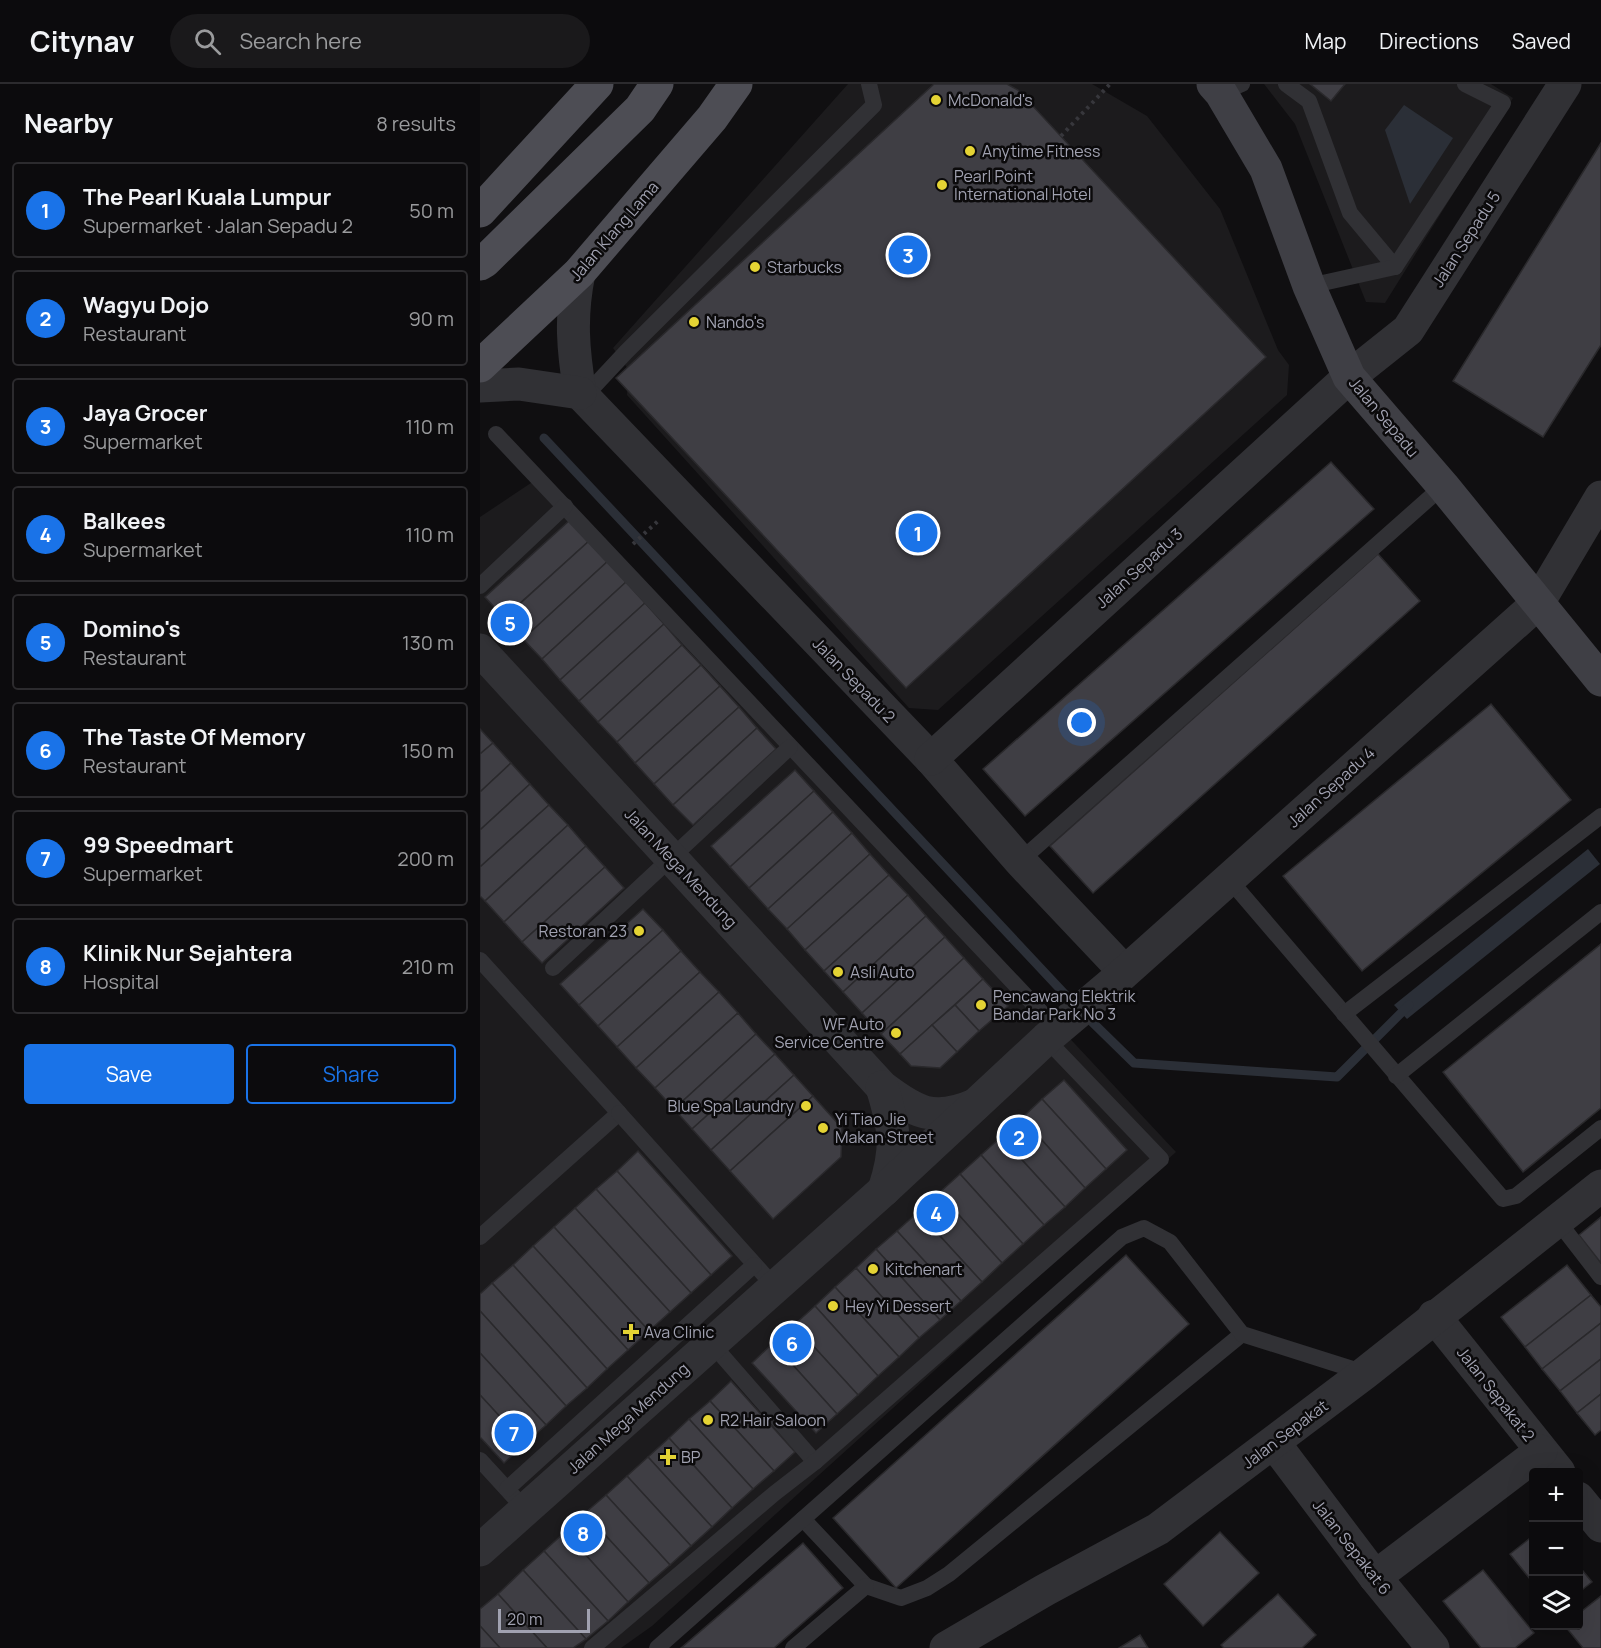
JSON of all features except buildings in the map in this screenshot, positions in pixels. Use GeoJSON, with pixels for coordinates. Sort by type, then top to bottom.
{"type":"FeatureCollection","features":[{"type":"Feature","properties":{"kind":"main road"},"geometry":{"type":"LineString","coordinates":[[480,211],[597,84]]}},
{"type":"Feature","properties":{"kind":"main road"},"geometry":{"type":"LineString","coordinates":[[480,264],[640,110],[657,84]]}},
{"type":"Feature","properties":{"kind":"main road","name":"Jalan Klang Lama"},"geometry":{"type":"LineString","coordinates":[[480,366],[579,273],[712,118],[736,84]]}},
{"type":"Feature","properties":{"kind":"street","name":"Jalan Sepadu 5"},"geometry":{"type":"LineString","coordinates":[[1348,377],[1408,330],[1565,84]]}},
{"type":"Feature","properties":{"kind":"street","name":"Jalan Sepadu"},"geometry":{"type":"LineString","coordinates":[[1225,87],[1266,169],[1309,286],[1348,377],[1443,486],[1601,680]]}},
{"type":"Feature","properties":{"kind":"street"},"geometry":{"type":"LineString","coordinates":[[480,386],[519,384],[582,395],[572,344],[574,296],[579,273]]}},
{"type":"Feature","properties":{"kind":"street","name":"Jalan Sepadu 3"},"geometry":{"type":"LineString","coordinates":[[930,759],[1348,377]]}},
{"type":"Feature","properties":{"kind":"street","name":"Jalan Sepadu 2"},"geometry":{"type":"LineString","coordinates":[[582,395],[930,759],[1120,976]]}},
{"type":"Feature","properties":{"kind":"street","name":"Jalan Sepadu 4"},"geometry":{"type":"LineString","coordinates":[[1120,976],[1538,603],[1596,518]]}},
{"type":"Feature","properties":{"kind":"street","name":"Jalan Mega Mendung"},"geometry":{"type":"LineString","coordinates":[[480,650],[882,1087],[909,1108],[932,1114],[957,1113],[976,1104]]}},
{"type":"Feature","properties":{"kind":"street","name":"Jalan Mega Mendung"},"geometry":{"type":"LineString","coordinates":[[480,1550],[517,1500],[712,1344],[764,1276],[884,1190],[1057,1029],[1120,976]]}},
{"type":"Feature","properties":{"kind":"street","name":"Jalan Mega Mendung"},"geometry":{"type":"LineString","coordinates":[[882,1087],[895,1139],[894,1160],[884,1190]]}},
{"type":"Feature","properties":{"kind":"street","name":"Jalan Sepakat"},"geometry":{"type":"LineString","coordinates":[[946,1648],[1158,1528],[1365,1373],[1434,1316],[1601,1186]]}},
{"type":"Feature","properties":{"kind":"street","name":"Jalan Sepakat 2"},"geometry":{"type":"LineString","coordinates":[[1434,1316],[1550,1462]]}},
{"type":"Feature","properties":{"kind":"street","name":"Jalan Sepakat 6"},"geometry":{"type":"LineString","coordinates":[[1274,1443],[1375,1577],[1433,1648]]}},
{"type":"Feature","properties":{"kind":"street"},"geometry":{"type":"LineString","coordinates":[[1375,1577],[1550,1462]]}},
{"type":"Feature","properties":{"kind":"street"},"geometry":{"type":"LineString","coordinates":[[1583,1503],[1601,1526]]}},
{"type":"Feature","properties":{"kind":"lane"},"geometry":{"type":"LineString","coordinates":[[582,395],[874,105],[869,84]]}},
{"type":"Feature","properties":{"kind":"lane"},"geometry":{"type":"LineString","coordinates":[[1286,84],[1309,101],[1350,213],[1395,267]]}},
{"type":"Feature","properties":{"kind":"lane"},"geometry":{"type":"LineString","coordinates":[[1309,286],[1395,267],[1503,103],[1465,84]]}},
{"type":"Feature","properties":{"kind":"lane"},"geometry":{"type":"LineString","coordinates":[[496,434],[1057,1029],[1161,1159],[815,1462],[775,1492],[592,1648]]}},
{"type":"Feature","properties":{"kind":"lane"},"geometry":{"type":"LineString","coordinates":[[1020,861],[1443,486]]}},
{"type":"Feature","properties":{"kind":"lane"},"geometry":{"type":"LineString","coordinates":[[480,586],[565,506]]}},
{"type":"Feature","properties":{"kind":"lane"},"geometry":{"type":"LineString","coordinates":[[553,968],[790,747]]}},
{"type":"Feature","properties":{"kind":"lane"},"geometry":{"type":"LineString","coordinates":[[1344,1014],[1601,816]]}},
{"type":"Feature","properties":{"kind":"lane"},"geometry":{"type":"LineString","coordinates":[[1228,878],[1503,1198],[1516,1196],[1601,1128]]}},
{"type":"Feature","properties":{"kind":"lane"},"geometry":{"type":"LineString","coordinates":[[1396,1076],[1601,912]]}},
{"type":"Feature","properties":{"kind":"lane"},"geometry":{"type":"LineString","coordinates":[[480,960],[764,1276],[517,1500],[480,1460]]}},
{"type":"Feature","properties":{"kind":"lane"},"geometry":{"type":"LineString","coordinates":[[480,1237],[619,1113]]}},
{"type":"Feature","properties":{"kind":"lane"},"geometry":{"type":"LineString","coordinates":[[1557,1220],[1601,1277]]}},
{"type":"Feature","properties":{"kind":"lane"},"geometry":{"type":"LineString","coordinates":[[657,1648],[1122,1237],[1144,1228],[1170,1242],[1242,1334],[1365,1373]]}},
{"type":"Feature","properties":{"kind":"lane"},"geometry":{"type":"LineString","coordinates":[[803,1519],[866,1586],[901,1598],[927,1588],[949,1574],[1242,1334]]}},
{"type":"Feature","properties":{"kind":"lane"},"geometry":{"type":"LineString","coordinates":[[712,1344],[815,1462]]}},
{"type":"Feature","properties":{"kind":"lane"},"geometry":{"type":"LineString","coordinates":[[793,1648],[866,1586]]}},
{"type":"Feature","properties":{"kind":"path"},"geometry":{"type":"LineString","coordinates":[[1061,136],[1110,84]]}},
{"type":"Feature","properties":{"kind":"path"},"geometry":{"type":"LineString","coordinates":[[628,549],[650,528]]}},
{"type":"Feature","properties":{"kind":"shaded area"},"geometry":{"type":"Polygon","coordinates":[[[848,84],[1092,84],[1147,116],[1220,209],[1278,350],[1289,365],[1287,395],[938,710],[909,708],[627,395],[628,369],[613,348],[848,84]]]}},
{"type":"Feature","properties":{"kind":"shaded area"},"geometry":{"type":"Polygon","coordinates":[[[1264,84],[1491,84],[1513,98],[1385,303],[1366,302],[1295,124],[1264,84]]]}},
{"type":"Feature","properties":{"kind":"shaded area"},"geometry":{"type":"Polygon","coordinates":[[[1404,105],[1453,138],[1410,204],[1385,130],[1404,105]]]}},
{"type":"Feature","properties":{"kind":"shaded area"},"geometry":{"type":"Polygon","coordinates":[[[543,475],[1176,1152],[652,1626],[621,1648],[480,1648],[480,517],[543,475]]]}},
{"type":"Feature","properties":{"kind":"shaded area"},"geometry":{"type":"Polygon","coordinates":[[[1588,849],[1600,864],[1407,1019],[1394,1005],[1588,849]]]}},
{"type":"Feature","properties":{"kind":"waterway"},"geometry":{"type":"LineString","coordinates":[[544,438],[1075,1005]]}},
{"type":"Feature","properties":{"kind":"waterway"},"geometry":{"type":"LineString","coordinates":[[1085,1015],[1134,1063],[1337,1077],[1409,1005]]}},
{"type":"Feature","properties":{"kind":"place","name":"McDonald's"},"geometry":{"type":"Point","coordinates":[936,100]}},
{"type":"Feature","properties":{"kind":"place","name":"Anytime Fitness"},"geometry":{"type":"Point","coordinates":[970,151]}},
{"type":"Feature","properties":{"kind":"place","name":"Pearl Point International Hotel"},"geometry":{"type":"Point","coordinates":[942,185]}},
{"type":"Feature","properties":{"kind":"place","name":"Jaya Grocer"},"geometry":{"type":"Point","coordinates":[908,255]}},
{"type":"Feature","properties":{"kind":"place","name":"Starbucks"},"geometry":{"type":"Point","coordinates":[755,267]}},
{"type":"Feature","properties":{"kind":"place","name":"Nando's"},"geometry":{"type":"Point","coordinates":[694,322]}},
{"type":"Feature","properties":{"kind":"place","name":"The Pearl Kuala Lumpur"},"geometry":{"type":"Point","coordinates":[918,533]}},
{"type":"Feature","properties":{"kind":"place","name":"Domino's"},"geometry":{"type":"Point","coordinates":[510,623]}},
{"type":"Feature","properties":{"kind":"place","name":"Restoran 23"},"geometry":{"type":"Point","coordinates":[639,931]}},
{"type":"Feature","properties":{"kind":"place","name":"Asli Auto"},"geometry":{"type":"Point","coordinates":[838,972]}},
{"type":"Feature","properties":{"kind":"place","name":"Pencawang Elektrik Bandar Park No 3"},"geometry":{"type":"Point","coordinates":[981,1005]}},
{"type":"Feature","properties":{"kind":"place","name":"WF Auto Service Centre"},"geometry":{"type":"Point","coordinates":[896,1033]}},
{"type":"Feature","properties":{"kind":"place","name":"Blue Spa Laundry"},"geometry":{"type":"Point","coordinates":[806,1106]}},
{"type":"Feature","properties":{"kind":"place","name":"Yi Tiao Jie Makan Street"},"geometry":{"type":"Point","coordinates":[823,1128]}},
{"type":"Feature","properties":{"kind":"place","name":"Wagyu Dojo"},"geometry":{"type":"Point","coordinates":[1019,1137]}},
{"type":"Feature","properties":{"kind":"place","name":"Balkees"},"geometry":{"type":"Point","coordinates":[936,1213]}},
{"type":"Feature","properties":{"kind":"place","name":"Kitchenart"},"geometry":{"type":"Point","coordinates":[873,1269]}},
{"type":"Feature","properties":{"kind":"place","name":"Hey Yi Dessert"},"geometry":{"type":"Point","coordinates":[833,1306]}},
{"type":"Feature","properties":{"kind":"place","name":"Ava Clinic"},"geometry":{"type":"Point","coordinates":[631,1332]}},
{"type":"Feature","properties":{"kind":"place","name":"The Taste Of Memory"},"geometry":{"type":"Point","coordinates":[792,1343]}},
{"type":"Feature","properties":{"kind":"place","name":"R2 Hair Saloon"},"geometry":{"type":"Point","coordinates":[708,1420]}},
{"type":"Feature","properties":{"kind":"place","name":"99 Speedmart"},"geometry":{"type":"Point","coordinates":[514,1433]}},
{"type":"Feature","properties":{"kind":"place","name":"BP"},"geometry":{"type":"Point","coordinates":[668,1457]}},
{"type":"Feature","properties":{"kind":"place","name":"Klinik Nur Sejahtera"},"geometry":{"type":"Point","coordinates":[583,1533]}}]}
